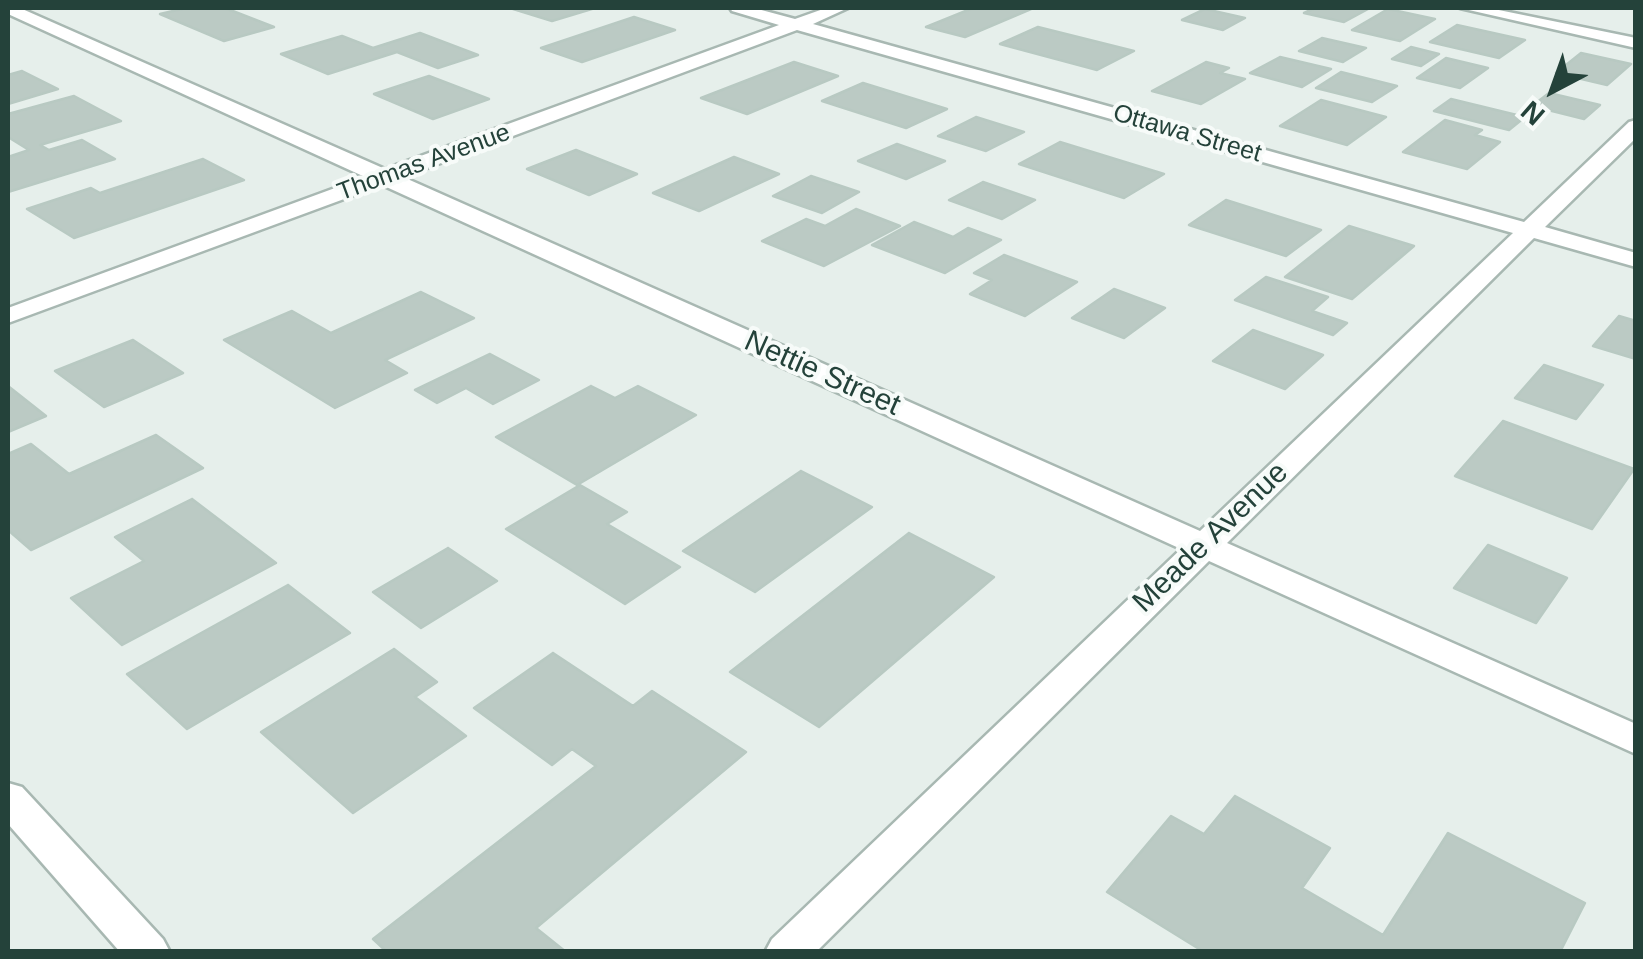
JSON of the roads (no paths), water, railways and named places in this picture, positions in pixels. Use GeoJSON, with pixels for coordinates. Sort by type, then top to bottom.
{"type":"FeatureCollection","features":[{"type":"Feature","properties":{"kind":"street","name":"Nettie Street"},"geometry":{"type":"LineString","coordinates":[[8,8],[1636,740]]}},
{"type":"Feature","properties":{"kind":"street","name":"Ottawa Street"},"geometry":{"type":"LineString","coordinates":[[738,8],[1636,260]]}},
{"type":"Feature","properties":{"kind":"street","name":"Thomas Avenue"},"geometry":{"type":"LineString","coordinates":[[8,316],[840,8]]}},
{"type":"Feature","properties":{"kind":"street"},"geometry":{"type":"LineString","coordinates":[[1468,8],[1636,43]]}},
{"type":"Feature","properties":{"kind":"street","name":"Meade Avenue"},"geometry":{"type":"LineString","coordinates":[[787,952],[1636,126]]}},
{"type":"Feature","properties":{"kind":"street"},"geometry":{"type":"LineString","coordinates":[[8,798],[148,952]]}}]}
